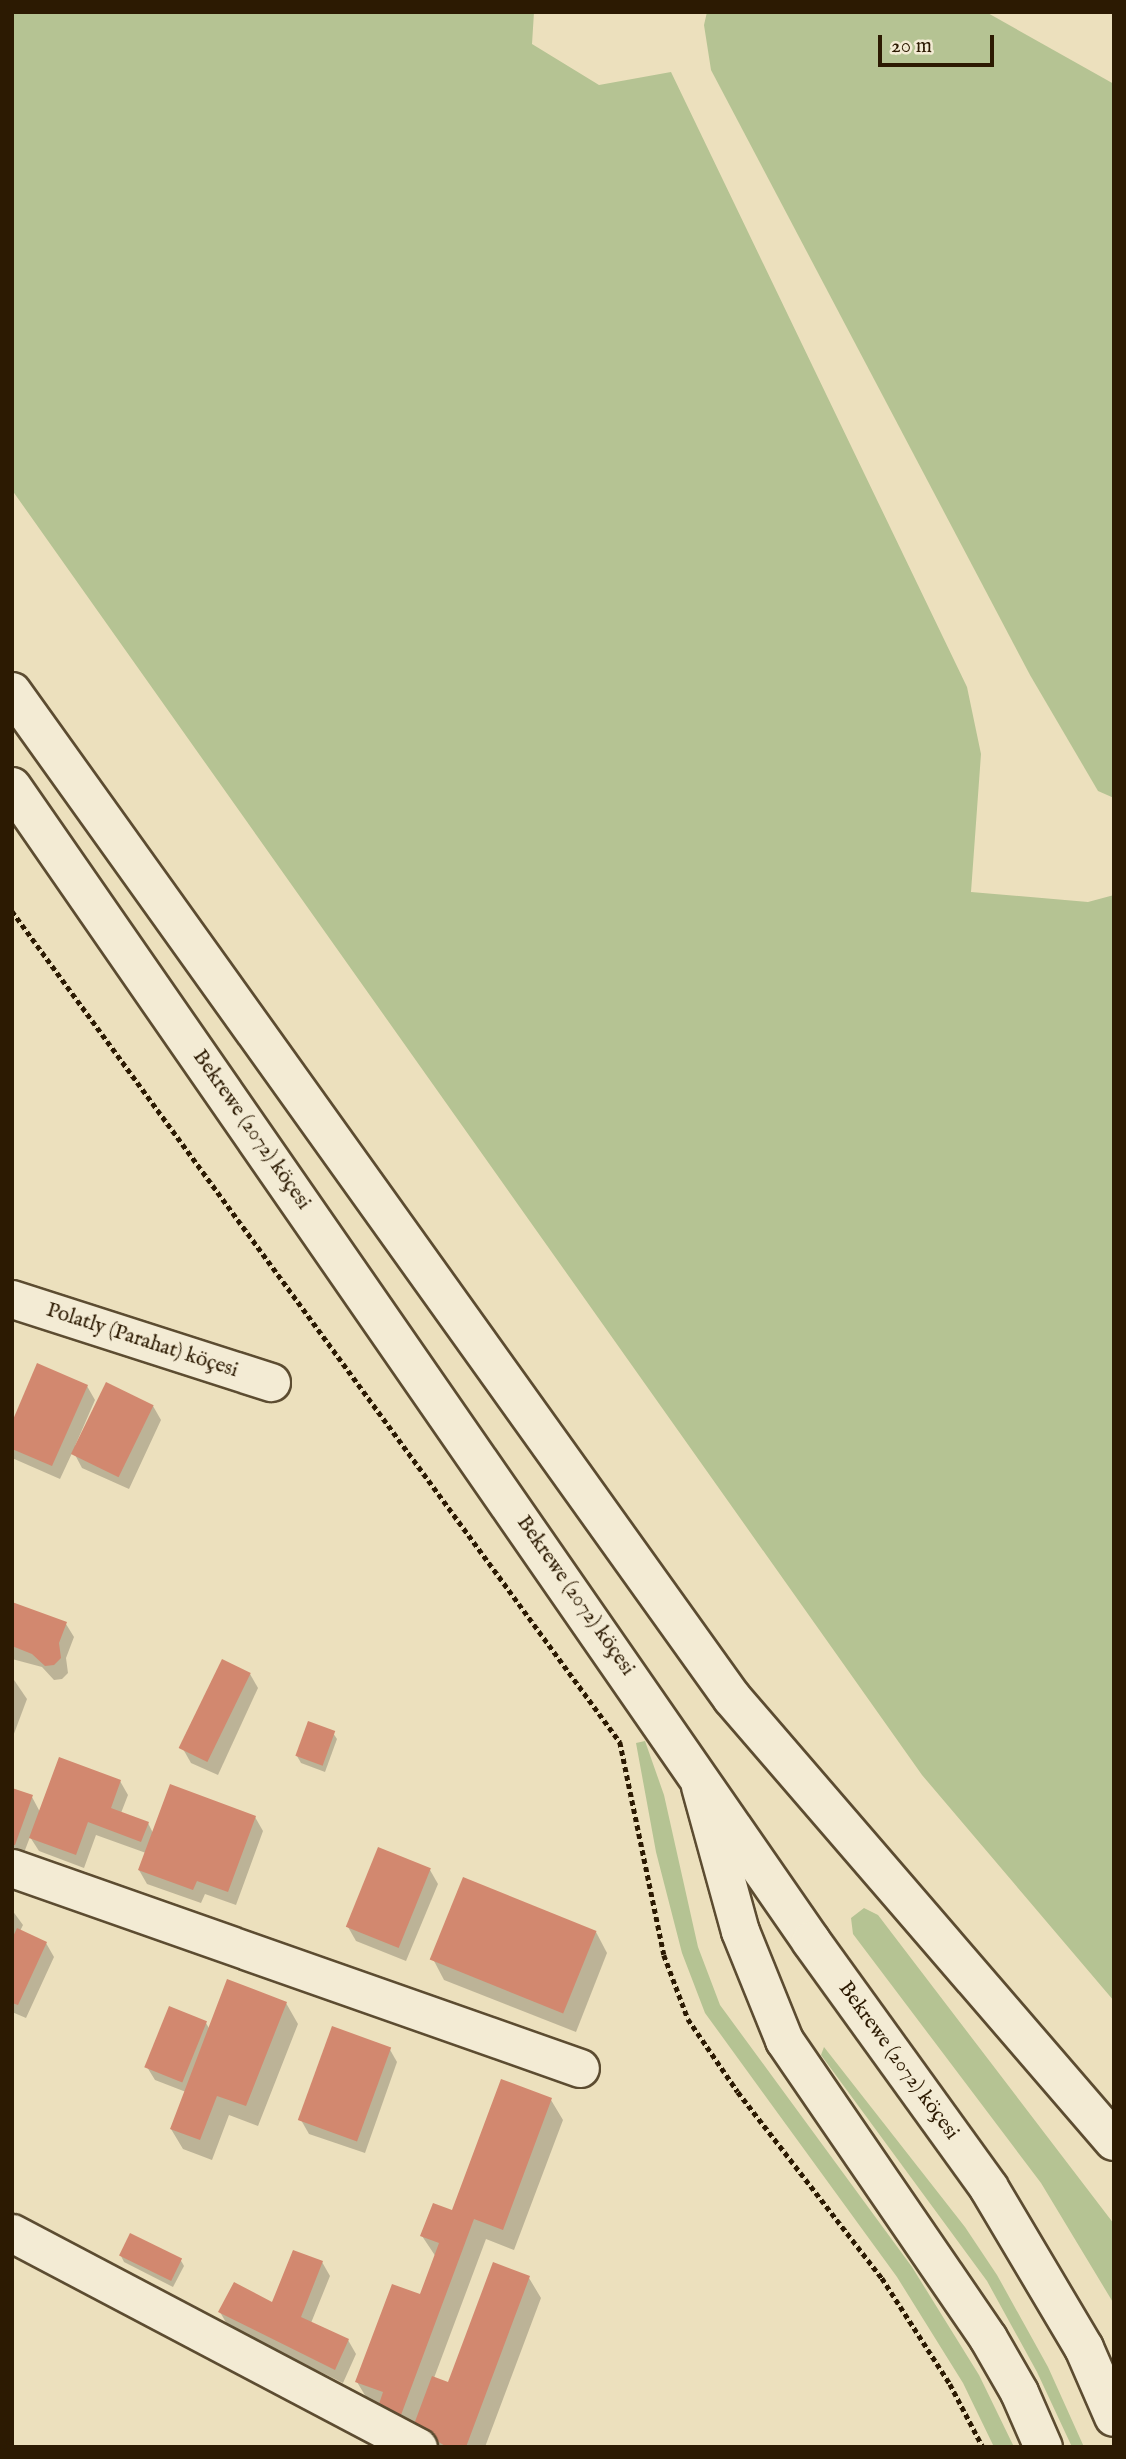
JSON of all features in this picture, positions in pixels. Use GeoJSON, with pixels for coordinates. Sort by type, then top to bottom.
{"type":"FeatureCollection","features":[{"type":"Feature","properties":{"kind":"main road"},"geometry":{"type":"LineString","coordinates":[[12,692],[733,1698],[1114,2141]]}},
{"type":"Feature","properties":{"kind":"main road","name":"Bekrewe (2072) köçesi"},"geometry":{"type":"LineString","coordinates":[[12,788],[695,1768],[811,1941],[989,2188],[1084,2348],[1114,2417]]}},
{"type":"Feature","properties":{"kind":"street","name":"Polatly (Parahat) köçesi"},"geometry":{"type":"LineString","coordinates":[[12,1299],[271,1382]]}},
{"type":"Feature","properties":{"kind":"street"},"geometry":{"type":"LineString","coordinates":[[695,1768],[740,1931],[784,2040],[988,2338],[1019,2392],[1043,2447]]}},
{"type":"Feature","properties":{"kind":"street"},"geometry":{"type":"LineString","coordinates":[[12,1868],[580,2068]]}},
{"type":"Feature","properties":{"kind":"street"},"geometry":{"type":"LineString","coordinates":[[12,2233],[418,2447]]}},
{"type":"Feature","properties":{"kind":"path"},"geometry":{"type":"LineString","coordinates":[[12,911],[620,1742],[661,1942],[688,2019],[738,2092],[890,2289],[950,2384],[982,2447]]}},
{"type":"Feature","properties":{"kind":"green space"},"geometry":{"type":"Polygon","coordinates":[[[12,12],[534,12],[532,44],[599,85],[671,72],[967,687],[981,754],[971,892],[1088,902],[1114,895],[1114,2001],[922,1775],[12,490],[12,12]]]}},
{"type":"Feature","properties":{"kind":"green space"},"geometry":{"type":"Polygon","coordinates":[[[707,12],[986,12],[1114,84],[1114,798],[1098,791],[1030,675],[711,70],[704,25],[707,12]]]}},
{"type":"Feature","properties":{"kind":"green space"},"geometry":{"type":"Polygon","coordinates":[[[645,1741],[664,1795],[698,1947],[720,2005],[912,2267],[979,2375],[1014,2447],[994,2447],[963,2383],[897,2277],[705,2013],[682,1953],[656,1852],[636,1743],[645,1741]]]}},
{"type":"Feature","properties":{"kind":"green space"},"geometry":{"type":"Polygon","coordinates":[[[864,1908],[878,1915],[1114,2224],[1114,2304],[1041,2183],[853,1934],[851,1918],[864,1908]]]}},
{"type":"Feature","properties":{"kind":"green space"},"geometry":{"type":"Polygon","coordinates":[[[824,2047],[965,2227],[997,2275],[1048,2367],[1084,2447],[1072,2447],[1037,2372],[987,2281],[821,2055],[824,2047]]]}},
{"type":"Feature","properties":{"kind":"building"},"geometry":{"type":"Polygon","coordinates":[[[37,1363],[88,1385],[52,1466],[12,1449],[12,1422],[37,1363]]]}},
{"type":"Feature","properties":{"kind":"building"},"geometry":{"type":"Polygon","coordinates":[[[106,1382],[154,1405],[119,1477],[71,1454],[106,1382]]]}},
{"type":"Feature","properties":{"kind":"building"},"geometry":{"type":"Polygon","coordinates":[[[12,1602],[67,1622],[59,1643],[61,1658],[54,1665],[45,1666],[32,1654],[12,1646],[12,1602]]]}},
{"type":"Feature","properties":{"kind":"building"},"geometry":{"type":"Polygon","coordinates":[[[222,1659],[251,1673],[207,1762],[179,1748],[222,1659]]]}},
{"type":"Feature","properties":{"kind":"building"},"geometry":{"type":"Polygon","coordinates":[[[308,1721],[335,1731],[323,1766],[295,1756],[308,1721]]]}},
{"type":"Feature","properties":{"kind":"building"},"geometry":{"type":"Polygon","coordinates":[[[59,1757],[121,1780],[111,1808],[149,1822],[141,1842],[88,1822],[76,1855],[29,1838],[59,1757]]]}},
{"type":"Feature","properties":{"kind":"building"},"geometry":{"type":"Polygon","coordinates":[[[170,1784],[256,1816],[228,1892],[197,1881],[193,1890],[138,1870],[170,1784]]]}},
{"type":"Feature","properties":{"kind":"building"},"geometry":{"type":"Polygon","coordinates":[[[12,1788],[33,1795],[15,1845],[12,1845],[12,1788]]]}},
{"type":"Feature","properties":{"kind":"building"},"geometry":{"type":"Polygon","coordinates":[[[378,1847],[431,1868],[399,1948],[346,1927],[378,1847]]]}},
{"type":"Feature","properties":{"kind":"building"},"geometry":{"type":"Polygon","coordinates":[[[463,1877],[597,1931],[563,2013],[430,1960],[463,1877]]]}},
{"type":"Feature","properties":{"kind":"building"},"geometry":{"type":"Polygon","coordinates":[[[17,1928],[47,1942],[18,2005],[12,2003],[12,1939],[17,1928]]]}},
{"type":"Feature","properties":{"kind":"building"},"geometry":{"type":"Polygon","coordinates":[[[227,1979],[287,2002],[246,2106],[217,2096],[200,2140],[170,2129],[227,1979]]]}},
{"type":"Feature","properties":{"kind":"building"},"geometry":{"type":"Polygon","coordinates":[[[169,2006],[207,2021],[182,2083],[144,2067],[169,2006]]]}},
{"type":"Feature","properties":{"kind":"building"},"geometry":{"type":"Polygon","coordinates":[[[332,2026],[391,2048],[357,2142],[298,2120],[332,2026]]]}},
{"type":"Feature","properties":{"kind":"building"},"geometry":{"type":"Polygon","coordinates":[[[501,2079],[552,2098],[503,2230],[474,2219],[401,2415],[378,2407],[383,2392],[355,2382],[392,2284],[420,2294],[439,2243],[420,2236],[433,2203],[452,2210],[501,2079]]]}},
{"type":"Feature","properties":{"kind":"building"},"geometry":{"type":"Polygon","coordinates":[[[130,2233],[182,2258],[171,2281],[119,2255],[130,2233]]]}},
{"type":"Feature","properties":{"kind":"building"},"geometry":{"type":"Polygon","coordinates":[[[293,2250],[323,2261],[301,2317],[349,2339],[335,2370],[218,2312],[234,2282],[272,2302],[293,2250]]]}},
{"type":"Feature","properties":{"kind":"building"},"geometry":{"type":"Polygon","coordinates":[[[493,2262],[530,2276],[466,2447],[447,2447],[413,2427],[432,2376],[448,2382],[493,2262]]]}}]}
